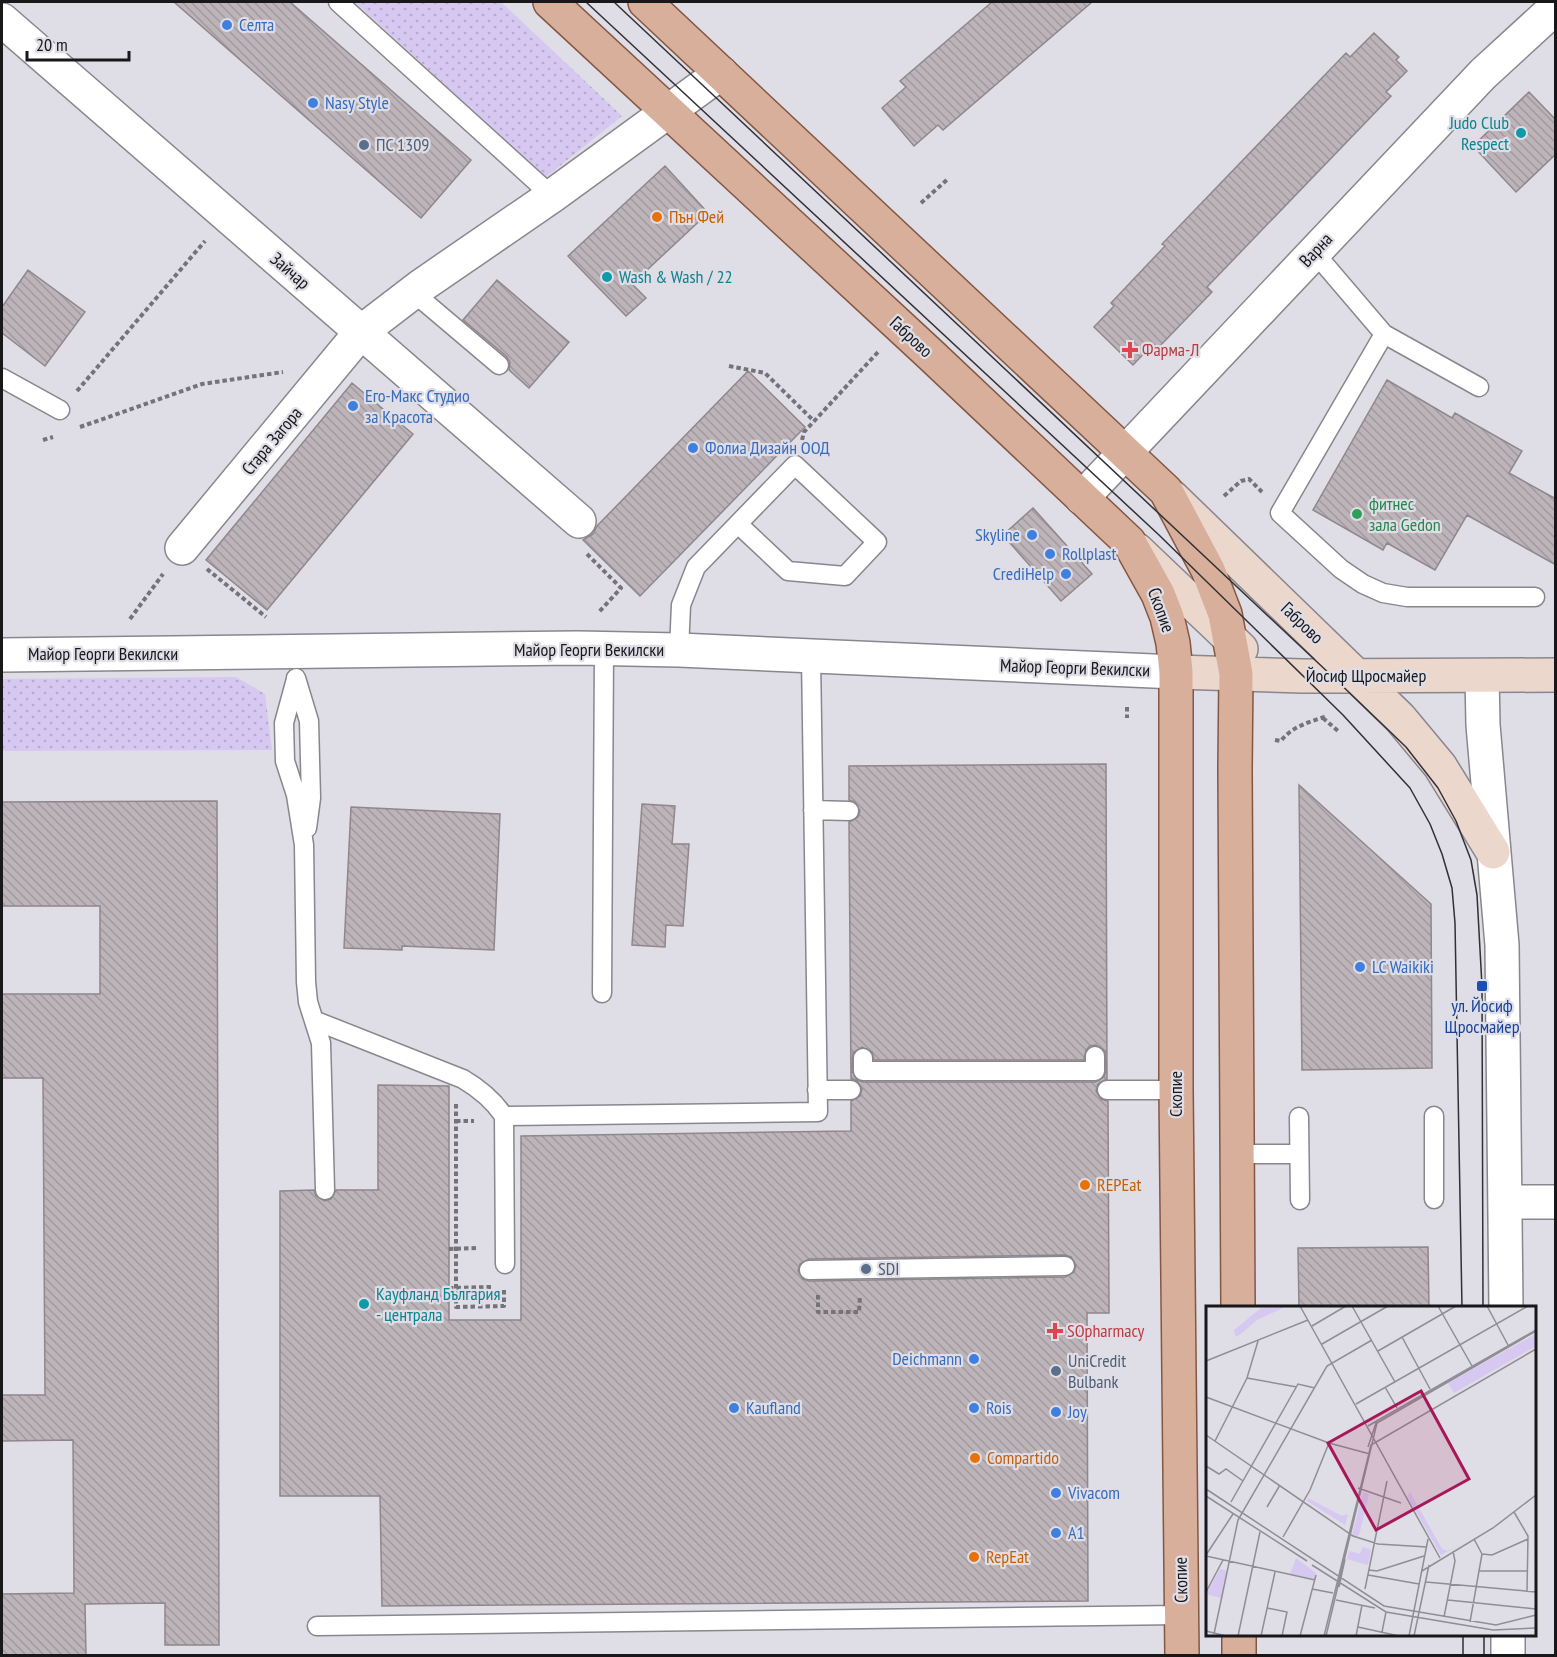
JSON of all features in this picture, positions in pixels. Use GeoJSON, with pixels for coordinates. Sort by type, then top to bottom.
{"type":"FeatureCollection","features":[{"type":"Feature","properties":{"kind":"main road","name":"Габрово"},"geometry":{"type":"LineString","coordinates":[[550,2],[1129,542]]}},
{"type":"Feature","properties":{"kind":"main road","name":"Габрово"},"geometry":{"type":"LineString","coordinates":[[645,2],[1166,490]]}},
{"type":"Feature","properties":{"kind":"main road"},"geometry":{"type":"LineString","coordinates":[[1166,490],[1208,570],[1225,614],[1236,674],[1238,1306]]}},
{"type":"Feature","properties":{"kind":"main road","name":"Скопие"},"geometry":{"type":"LineString","coordinates":[[1129,542],[1158,594],[1167,616],[1176,672],[1176,1090],[1182,1656]]}},
{"type":"Feature","properties":{"kind":"main road"},"geometry":{"type":"LineString","coordinates":[[1239,1636],[1239,1656]]}},
{"type":"Feature","properties":{"kind":"street","name":"Варна"},"geometry":{"type":"LineString","coordinates":[[1082,498],[1483,74],[1540,10]]}},
{"type":"Feature","properties":{"kind":"street","name":"Зайчар"},"geometry":{"type":"LineString","coordinates":[[2,20],[579,521]]}},
{"type":"Feature","properties":{"kind":"street","name":"Стара Загора"},"geometry":{"type":"LineString","coordinates":[[182,548],[361,333],[721,73]]}},
{"type":"Feature","properties":{"kind":"street","name":"Габрово"},"geometry":{"type":"LineString","coordinates":[[1166,490],[1400,718],[1440,766],[1493,852]]}},
{"type":"Feature","properties":{"kind":"street","name":"Габрово"},"geometry":{"type":"LineString","coordinates":[[1129,542],[1269,675]]}},
{"type":"Feature","properties":{"kind":"street","name":"Майор Георги Векилски"},"geometry":{"type":"LineString","coordinates":[[2,655],[105,654],[295,665],[591,649],[679,650],[1176,672]]}},
{"type":"Feature","properties":{"kind":"street","name":"Йосиф Щросмайер"},"geometry":{"type":"LineString","coordinates":[[1176,672],[1357,676],[1556,675]]}},
{"type":"Feature","properties":{"kind":"street"},"geometry":{"type":"LineString","coordinates":[[1482,676],[1483,725],[1502,945],[1506,1306]]}},
{"type":"Feature","properties":{"kind":"street"},"geometry":{"type":"LineString","coordinates":[[1505,1202],[1556,1202]]}},
{"type":"Feature","properties":{"kind":"street"},"geometry":{"type":"LineString","coordinates":[[1508,1636],[1508,1656]]}},
{"type":"Feature","properties":{"kind":"lane"},"geometry":{"type":"LineString","coordinates":[[338,2],[552,196]]}},
{"type":"Feature","properties":{"kind":"lane"},"geometry":{"type":"LineString","coordinates":[[1314,252],[1384,334],[1479,387]]}},
{"type":"Feature","properties":{"kind":"lane"},"geometry":{"type":"LineString","coordinates":[[414,293],[499,365]]}},
{"type":"Feature","properties":{"kind":"lane"},"geometry":{"type":"LineString","coordinates":[[1384,334],[1280,513],[1341,569],[1363,584],[1383,593],[1407,597],[1534,597]]}},
{"type":"Feature","properties":{"kind":"lane"},"geometry":{"type":"LineString","coordinates":[[2,378],[60,410]]}},
{"type":"Feature","properties":{"kind":"lane"},"geometry":{"type":"LineString","coordinates":[[679,650],[681,605],[696,567],[795,465],[877,542],[845,576],[788,571],[738,524]]}},
{"type":"Feature","properties":{"kind":"lane"},"geometry":{"type":"LineString","coordinates":[[591,649],[602,993]]}},
{"type":"Feature","properties":{"kind":"lane"},"geometry":{"type":"LineString","coordinates":[[504,1116],[818,1112],[811,657]]}},
{"type":"Feature","properties":{"kind":"lane"},"geometry":{"type":"LineString","coordinates":[[295,665],[284,723],[285,761],[296,795],[304,845],[306,982],[308,1002],[316,1021],[321,1043],[325,1190]]}},
{"type":"Feature","properties":{"kind":"lane"},"geometry":{"type":"LineString","coordinates":[[813,810],[849,811]]}},
{"type":"Feature","properties":{"kind":"lane"},"geometry":{"type":"LineString","coordinates":[[316,1021],[475,1086],[487,1095],[504,1116],[505,1264]]}},
{"type":"Feature","properties":{"kind":"lane"},"geometry":{"type":"LineString","coordinates":[[863,1058],[863,1071],[1095,1071],[1095,1056]]}},
{"type":"Feature","properties":{"kind":"lane"},"geometry":{"type":"LineString","coordinates":[[817,1090],[851,1090]]}},
{"type":"Feature","properties":{"kind":"lane"},"geometry":{"type":"LineString","coordinates":[[1107,1090],[1176,1090]]}},
{"type":"Feature","properties":{"kind":"lane"},"geometry":{"type":"LineString","coordinates":[[1434,1116],[1434,1199]]}},
{"type":"Feature","properties":{"kind":"lane"},"geometry":{"type":"LineString","coordinates":[[1299,1117],[1300,1200]]}},
{"type":"Feature","properties":{"kind":"lane"},"geometry":{"type":"LineString","coordinates":[[1237,1154],[1299,1154]]}},
{"type":"Feature","properties":{"kind":"lane"},"geometry":{"type":"LineString","coordinates":[[809,1270],[1065,1266]]}},
{"type":"Feature","properties":{"kind":"lane"},"geometry":{"type":"LineString","coordinates":[[317,1626],[1181,1615]]}},
{"type":"Feature","properties":{"kind":"path"},"geometry":{"type":"LineString","coordinates":[[921,203],[949,178]]}},
{"type":"Feature","properties":{"kind":"path"},"geometry":{"type":"LineString","coordinates":[[60,410],[227,216]]}},
{"type":"Feature","properties":{"kind":"path"},"geometry":{"type":"LineString","coordinates":[[795,465],[804,432],[884,346]]}},
{"type":"Feature","properties":{"kind":"path"},"geometry":{"type":"LineString","coordinates":[[75,429],[202,384],[335,365]]}},
{"type":"Feature","properties":{"kind":"path"},"geometry":{"type":"LineString","coordinates":[[729,366],[765,373],[814,421]]}},
{"type":"Feature","properties":{"kind":"path"},"geometry":{"type":"LineString","coordinates":[[43,440],[53,437]]}},
{"type":"Feature","properties":{"kind":"path"},"geometry":{"type":"LineString","coordinates":[[1224,496],[1241,481],[1249,479],[1280,513]]}},
{"type":"Feature","properties":{"kind":"path"},"geometry":{"type":"LineString","coordinates":[[579,521],[575,542],[621,588],[578,636],[591,649]]}},
{"type":"Feature","properties":{"kind":"path"},"geometry":{"type":"LineString","coordinates":[[105,654],[182,548],[272,623]]}},
{"type":"Feature","properties":{"kind":"path"},"geometry":{"type":"LineString","coordinates":[[1127,707],[1128,718]]}},
{"type":"Feature","properties":{"kind":"path"},"geometry":{"type":"LineString","coordinates":[[1275,740],[1281,741],[1287,733],[1306,723],[1325,717],[1338,731]]}},
{"type":"Feature","properties":{"kind":"path"},"geometry":{"type":"LineString","coordinates":[[456,1077],[456,1307],[504,1306]]}},
{"type":"Feature","properties":{"kind":"path"},"geometry":{"type":"LineString","coordinates":[[449,1288],[492,1287]]}},
{"type":"Feature","properties":{"kind":"path"},"geometry":{"type":"LineString","coordinates":[[818,1312],[852,1312]]}},
{"type":"Feature","properties":{"kind":"shaded area"},"geometry":{"type":"Polygon","coordinates":[[[355,2],[501,2],[622,116],[546,177],[355,2]]]}},
{"type":"Feature","properties":{"kind":"shaded area"},"geometry":{"type":"Polygon","coordinates":[[[236,677],[265,694],[272,750],[2,751],[2,679],[236,677]]]}},
{"type":"Feature","properties":{"kind":"building"},"geometry":{"type":"Polygon","coordinates":[[[174,2],[290,2],[471,160],[421,218],[174,2]]]}},
{"type":"Feature","properties":{"kind":"building"},"geometry":{"type":"Polygon","coordinates":[[[992,2],[1092,2],[943,130],[938,125],[914,146],[882,108],[906,87],[900,81],[992,2]]]}},
{"type":"Feature","properties":{"kind":"building"},"geometry":{"type":"Polygon","coordinates":[[[1374,33],[1399,57],[1396,60],[1407,71],[1386,92],[1391,96],[1207,287],[1212,292],[1158,348],[1153,344],[1133,365],[1094,327],[1114,306],[1111,303],[1165,246],[1162,244],[1346,53],[1350,57],[1374,33]]]}},
{"type":"Feature","properties":{"kind":"building","name":"Judo Club Respect"},"geometry":{"type":"Polygon","coordinates":[[[1529,92],[1556,120],[1556,154],[1516,192],[1473,146],[1529,92]]]}},
{"type":"Feature","properties":{"kind":"building"},"geometry":{"type":"Polygon","coordinates":[[[665,166],[708,213],[632,284],[646,298],[626,316],[568,256],[665,166]]]}},
{"type":"Feature","properties":{"kind":"building"},"geometry":{"type":"Polygon","coordinates":[[[28,270],[85,312],[45,366],[2,333],[2,307],[28,270]]]}},
{"type":"Feature","properties":{"kind":"building"},"geometry":{"type":"Polygon","coordinates":[[[497,280],[569,342],[529,388],[509,370],[510,362],[506,356],[463,320],[497,280]]]}},
{"type":"Feature","properties":{"kind":"building"},"geometry":{"type":"Polygon","coordinates":[[[748,371],[805,427],[640,596],[583,540],[593,534],[597,526],[748,371]]]}},
{"type":"Feature","properties":{"kind":"building"},"geometry":{"type":"Polygon","coordinates":[[[1387,380],[1452,418],[1455,413],[1522,451],[1509,473],[1556,499],[1556,565],[1467,515],[1435,570],[1387,543],[1383,550],[1313,510],[1387,380]]]}},
{"type":"Feature","properties":{"kind":"building"},"geometry":{"type":"Polygon","coordinates":[[[352,383],[413,434],[267,610],[206,560],[352,383]]]}},
{"type":"Feature","properties":{"kind":"building"},"geometry":{"type":"Polygon","coordinates":[[[1033,508],[1092,574],[1061,601],[1003,535],[1033,508]]]}},
{"type":"Feature","properties":{"kind":"building"},"geometry":{"type":"Polygon","coordinates":[[[1106,764],[1107,1079],[1098,1084],[1096,1091],[1101,1099],[1108,1101],[1109,1313],[1087,1313],[1088,1601],[382,1606],[380,1496],[280,1496],[280,1191],[314,1190],[316,1196],[325,1201],[331,1199],[336,1190],[378,1190],[378,1085],[449,1086],[449,1320],[521,1320],[521,1136],[851,1131],[851,1101],[860,1096],[862,1089],[857,1081],[851,1079],[849,822],[858,817],[860,811],[855,802],[849,800],[849,766],[1106,764]],[[1096,1045],[1086,1050],[1084,1060],[874,1060],[872,1052],[862,1047],[853,1053],[852,1071],[857,1080],[863,1082],[1095,1082],[1104,1077],[1106,1071],[1105,1051],[1096,1045]],[[1065,1255],[809,1259],[800,1264],[798,1271],[803,1279],[809,1281],[1065,1277],[1074,1272],[1076,1265],[1071,1257],[1065,1255]]]}},
{"type":"Feature","properties":{"kind":"building"},"geometry":{"type":"Polygon","coordinates":[[[1299,785],[1431,904],[1432,1068],[1302,1070],[1299,785]]]}},
{"type":"Feature","properties":{"kind":"building"},"geometry":{"type":"Polygon","coordinates":[[[217,801],[219,1645],[165,1645],[165,1603],[85,1604],[86,1656],[2,1656],[2,1594],[74,1593],[73,1440],[2,1441],[2,1395],[45,1395],[43,1078],[2,1078],[2,994],[100,994],[100,906],[2,906],[2,802],[217,801]]]}},
{"type":"Feature","properties":{"kind":"building"},"geometry":{"type":"Polygon","coordinates":[[[642,804],[675,806],[672,844],[689,844],[683,926],[666,925],[665,947],[632,945],[642,804]]]}},
{"type":"Feature","properties":{"kind":"building"},"geometry":{"type":"Polygon","coordinates":[[[351,807],[500,814],[494,950],[402,946],[402,950],[344,948],[351,807]]]}},
{"type":"Feature","properties":{"kind":"building"},"geometry":{"type":"Polygon","coordinates":[[[1428,1247],[1429,1306],[1299,1306],[1298,1248],[1428,1247]]]}},
{"type":"Feature","properties":{"kind":"tram line"},"geometry":{"type":"LineString","coordinates":[[586,2],[1159,535],[1343,715],[1410,788],[1430,824],[1452,888],[1455,923],[1462,1306]]}},
{"type":"Feature","properties":{"kind":"tram line"},"geometry":{"type":"LineString","coordinates":[[614,2],[1332,676],[1406,747],[1438,788],[1456,821],[1471,860],[1477,895],[1482,986],[1483,1306]]}},
{"type":"Feature","properties":{"kind":"tram line"},"geometry":{"type":"LineString","coordinates":[[1463,1636],[1463,1656]]}},
{"type":"Feature","properties":{"kind":"tram line"},"geometry":{"type":"LineString","coordinates":[[1484,1636],[1484,1656]]}},
{"type":"Feature","properties":{"kind":"place","name":"Селта"},"geometry":{"type":"Point","coordinates":[227,25]}},
{"type":"Feature","properties":{"kind":"place","name":"Nasy Style"},"geometry":{"type":"Point","coordinates":[313,103]}},
{"type":"Feature","properties":{"kind":"place","name":"Judo Club Respect"},"geometry":{"type":"Point","coordinates":[1521,133]}},
{"type":"Feature","properties":{"kind":"place","name":"ПС 1309"},"geometry":{"type":"Point","coordinates":[364,145]}},
{"type":"Feature","properties":{"kind":"place","name":"Пън Фей"},"geometry":{"type":"Point","coordinates":[657,217]}},
{"type":"Feature","properties":{"kind":"place","name":"Wash & Wash / 22"},"geometry":{"type":"Point","coordinates":[607,277]}},
{"type":"Feature","properties":{"kind":"place","name":"Фарма-Л"},"geometry":{"type":"Point","coordinates":[1130,350]}},
{"type":"Feature","properties":{"kind":"place","name":"Eго-Макс Студио за Красота"},"geometry":{"type":"Point","coordinates":[353,406]}},
{"type":"Feature","properties":{"kind":"place","name":"Фолиа Дизайн ООД"},"geometry":{"type":"Point","coordinates":[693,448]}},
{"type":"Feature","properties":{"kind":"place","name":"фитнес зала Gedon"},"geometry":{"type":"Point","coordinates":[1357,514]}},
{"type":"Feature","properties":{"kind":"place","name":"Skyline"},"geometry":{"type":"Point","coordinates":[1032,535]}},
{"type":"Feature","properties":{"kind":"place","name":"Rollplast"},"geometry":{"type":"Point","coordinates":[1050,554]}},
{"type":"Feature","properties":{"kind":"place","name":"CrediHelp"},"geometry":{"type":"Point","coordinates":[1066,574]}},
{"type":"Feature","properties":{"kind":"place","name":"LC Waikiki"},"geometry":{"type":"Point","coordinates":[1360,967]}},
{"type":"Feature","properties":{"kind":"place","name":"ул. Йосиф Щросмайер"},"geometry":{"type":"Point","coordinates":[1482,986]}},
{"type":"Feature","properties":{"kind":"place","name":"REPEat"},"geometry":{"type":"Point","coordinates":[1085,1185]}},
{"type":"Feature","properties":{"kind":"place","name":"SDI"},"geometry":{"type":"Point","coordinates":[866,1269]}},
{"type":"Feature","properties":{"kind":"place","name":"Кауфланд България - централа"},"geometry":{"type":"Point","coordinates":[364,1304]}},
{"type":"Feature","properties":{"kind":"place","name":"SOpharmacy"},"geometry":{"type":"Point","coordinates":[1055,1331]}},
{"type":"Feature","properties":{"kind":"place","name":"Deichmann"},"geometry":{"type":"Point","coordinates":[974,1359]}},
{"type":"Feature","properties":{"kind":"place","name":"UniCredit Bulbank"},"geometry":{"type":"Point","coordinates":[1056,1371]}},
{"type":"Feature","properties":{"kind":"place","name":"Kaufland"},"geometry":{"type":"Point","coordinates":[734,1408]}},
{"type":"Feature","properties":{"kind":"place","name":"Rois"},"geometry":{"type":"Point","coordinates":[974,1408]}},
{"type":"Feature","properties":{"kind":"place","name":"Joy"},"geometry":{"type":"Point","coordinates":[1056,1412]}},
{"type":"Feature","properties":{"kind":"place","name":"Compartido"},"geometry":{"type":"Point","coordinates":[975,1458]}},
{"type":"Feature","properties":{"kind":"place","name":"Vivacom"},"geometry":{"type":"Point","coordinates":[1056,1493]}},
{"type":"Feature","properties":{"kind":"place","name":"A1"},"geometry":{"type":"Point","coordinates":[1056,1533]}},
{"type":"Feature","properties":{"kind":"place","name":"RepEat"},"geometry":{"type":"Point","coordinates":[974,1557]}}]}
